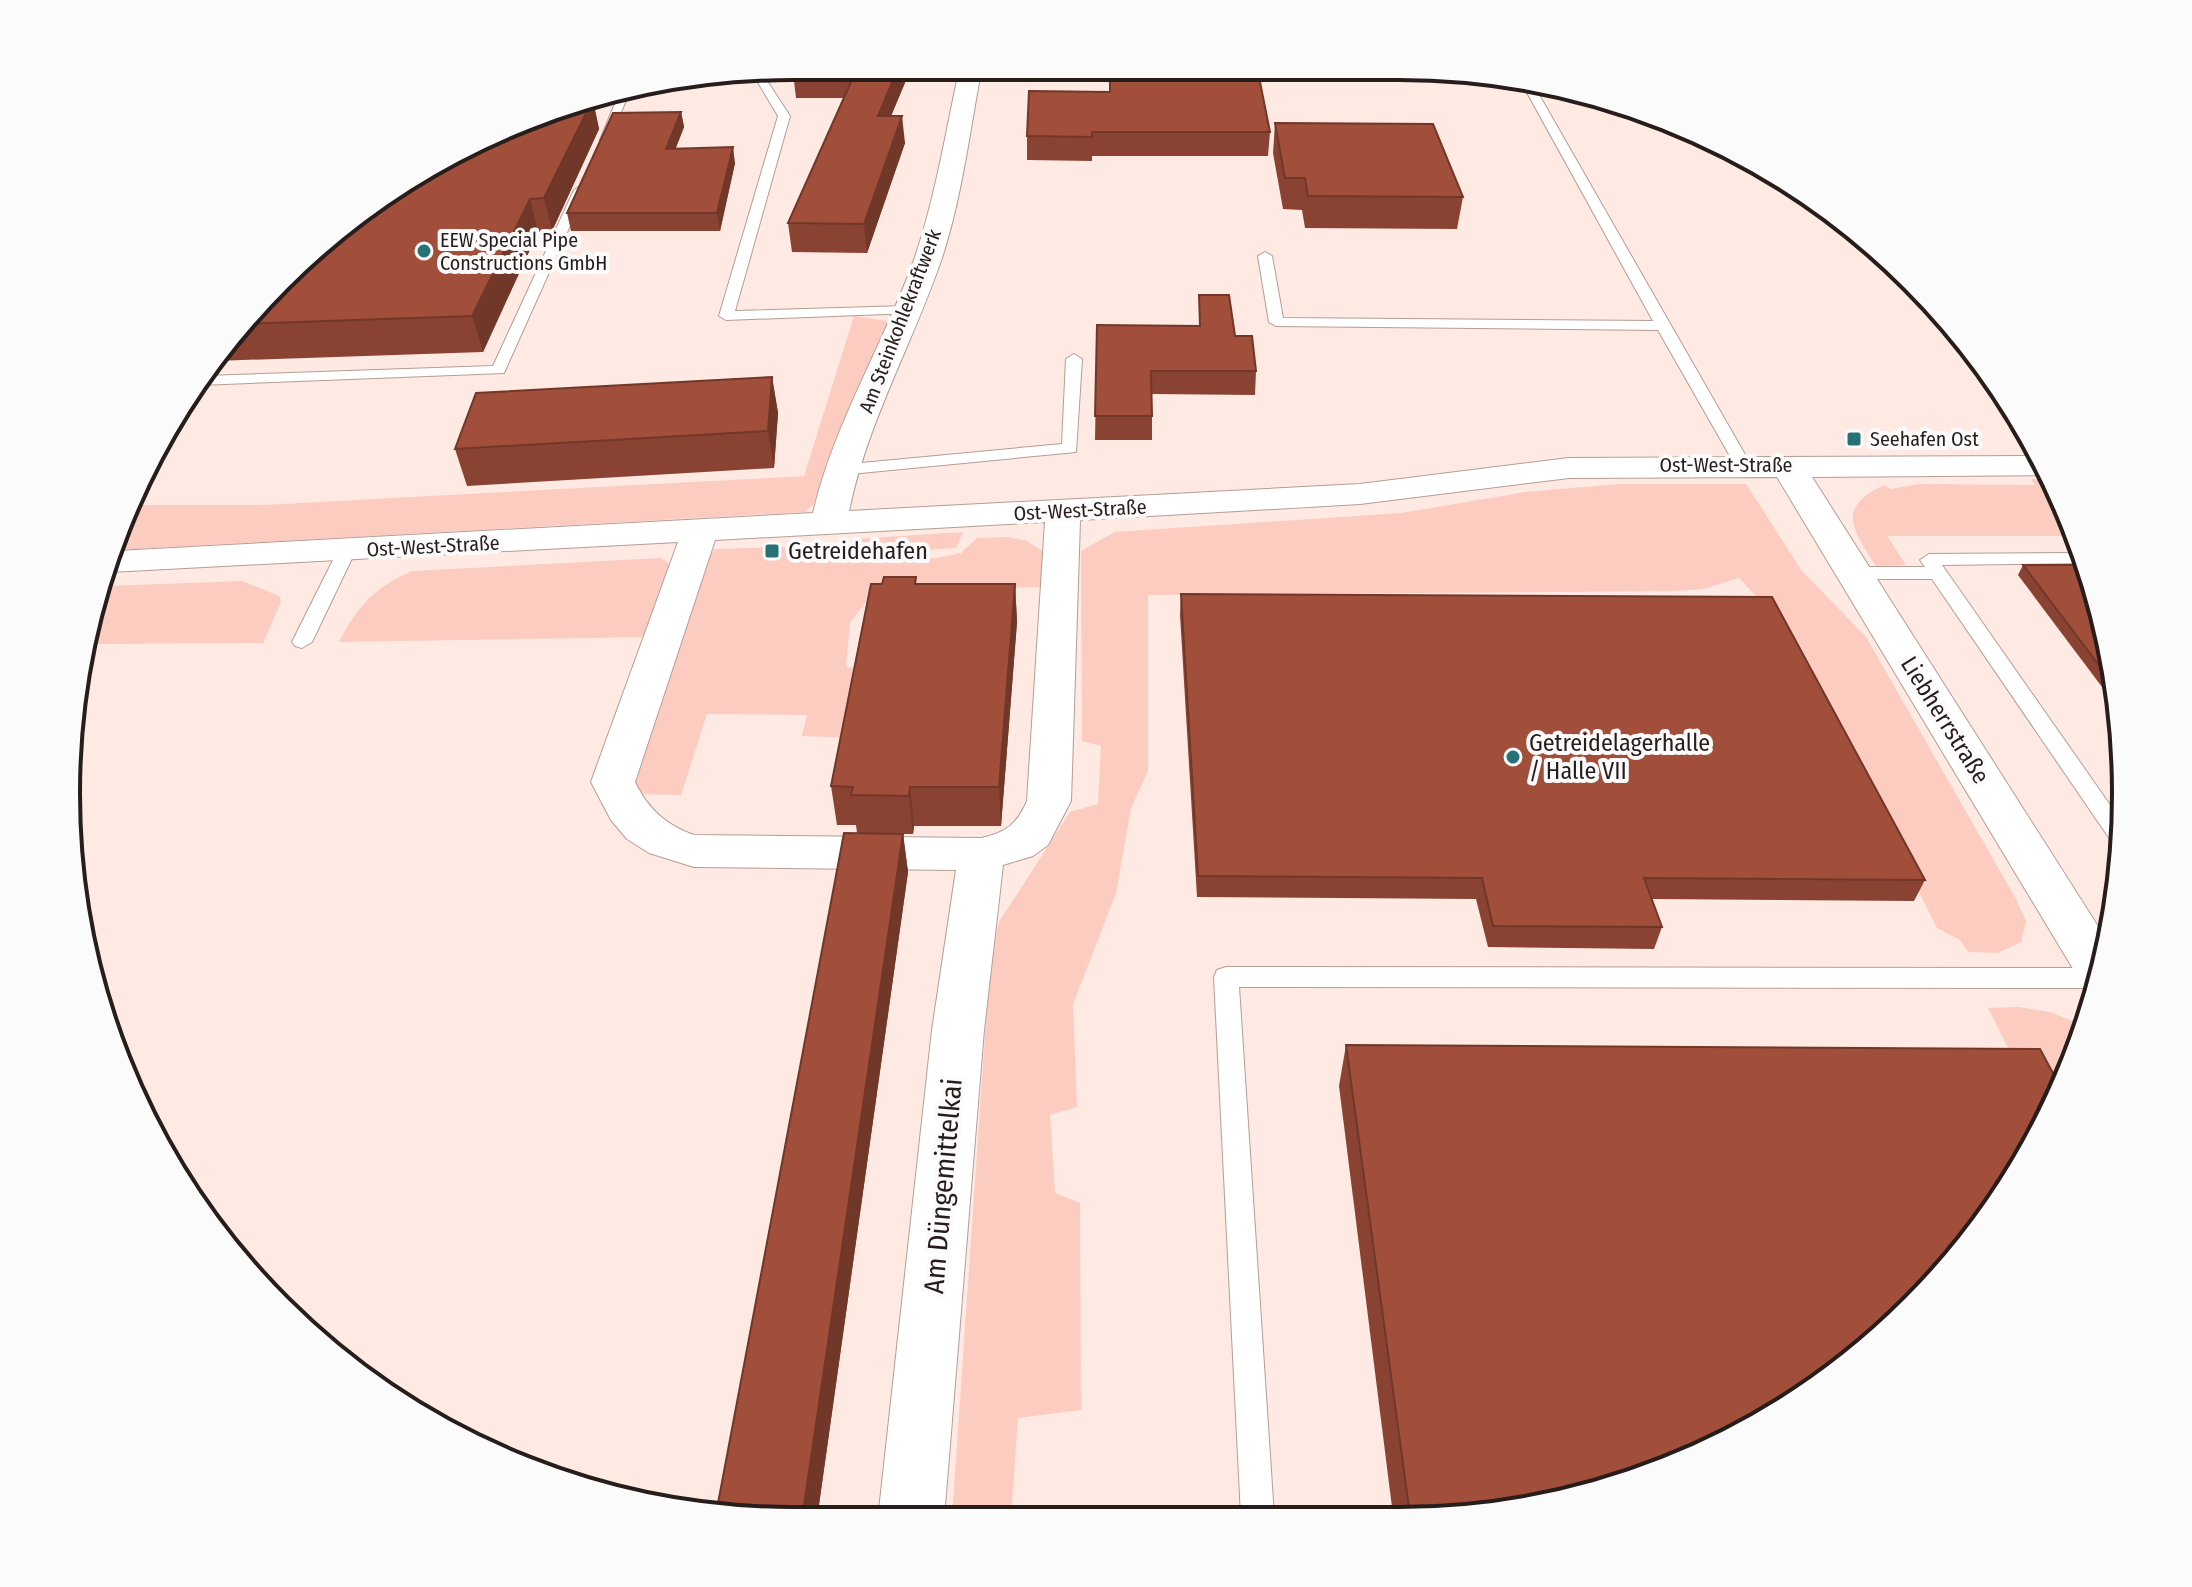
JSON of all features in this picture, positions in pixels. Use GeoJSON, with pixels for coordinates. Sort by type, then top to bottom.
{"type":"FeatureCollection","features":[{"type":"Feature","properties":{"kind":"street","name":"Am Steinkohlekraftwerk"},"geometry":{"type":"LineString","coordinates":[[828,525],[840,470],[928,258],[943,205],[968,80]]}},
{"type":"Feature","properties":{"kind":"street","name":"Liebherrstraße"},"geometry":{"type":"LineString","coordinates":[[1787,465],[1854,573],[2094,934]]}},
{"type":"Feature","properties":{"kind":"street","name":"Ost-West-Straße"},"geometry":{"type":"LineString","coordinates":[[119,562],[1360,494],[1569,468],[2032,466]]}},
{"type":"Feature","properties":{"kind":"street"},"geometry":{"type":"LineString","coordinates":[[700,532],[613,782],[625,812],[661,843],[694,851],[981,854],[1014,848],[1038,831],[1049,801],[1063,510]]}},
{"type":"Feature","properties":{"kind":"street","name":"Am Düngemittelkai"},"geometry":{"type":"LineString","coordinates":[[912,1507],[958,1030],[981,854]]}},
{"type":"Feature","properties":{"kind":"lane"},"geometry":{"type":"LineString","coordinates":[[762,81],[784,116],[726,316],[907,310]]}},
{"type":"Feature","properties":{"kind":"lane"},"geometry":{"type":"LineString","coordinates":[[1533,93],[1620,247],[1660,326],[1743,465]]}},
{"type":"Feature","properties":{"kind":"lane"},"geometry":{"type":"LineString","coordinates":[[212,381],[499,370],[621,101]]}},
{"type":"Feature","properties":{"kind":"lane"},"geometry":{"type":"LineString","coordinates":[[1265,256],[1276,322],[1660,326]]}},
{"type":"Feature","properties":{"kind":"lane"},"geometry":{"type":"LineString","coordinates":[[840,470],[1070,448],[1074,359]]}},
{"type":"Feature","properties":{"kind":"lane"},"geometry":{"type":"LineString","coordinates":[[302,642],[347,550]]}},
{"type":"Feature","properties":{"kind":"lane"},"geometry":{"type":"LineString","coordinates":[[2072,558],[1929,560],[2111,823]]}},
{"type":"Feature","properties":{"kind":"lane"},"geometry":{"type":"LineString","coordinates":[[1854,573],[1938,573]]}},
{"type":"Feature","properties":{"kind":"lane"},"geometry":{"type":"LineString","coordinates":[[1256,1507],[1226,977],[2088,976]]}},
{"type":"Feature","properties":{"kind":"shaded area"},"geometry":{"type":"Polygon","coordinates":[[[854,316],[886,321],[892,330],[844,427],[814,503],[805,512],[123,550],[141,505],[263,505],[804,476],[854,316]]]}},
{"type":"Feature","properties":{"kind":"shaded area"},"geometry":{"type":"Polygon","coordinates":[[[2031,479],[2038,479],[2064,536],[1887,536],[1906,565],[1876,566],[1853,521],[1859,502],[1884,485],[1891,489],[1919,484],[2035,485],[2031,479]]]}},
{"type":"Feature","properties":{"kind":"shaded area"},"geometry":{"type":"Polygon","coordinates":[[[1619,484],[1746,484],[1802,571],[1866,637],[2016,899],[2026,921],[2021,942],[1998,953],[1968,952],[1960,940],[1937,928],[1788,630],[1739,578],[1703,589],[1677,591],[1148,595],[1148,771],[1131,808],[1116,893],[1073,1004],[1077,1107],[1050,1115],[1055,1193],[1080,1203],[1081,1410],[1018,1418],[1012,1507],[953,1507],[990,962],[999,922],[1070,812],[1098,804],[1101,746],[1082,741],[1081,551],[1115,532],[1401,513],[1525,492],[1619,484]]]}},
{"type":"Feature","properties":{"kind":"shaded area"},"geometry":{"type":"Polygon","coordinates":[[[963,532],[956,548],[890,552],[854,548],[857,539],[963,532]]]}},
{"type":"Feature","properties":{"kind":"shaded area"},"geometry":{"type":"Polygon","coordinates":[[[1009,537],[1027,541],[1045,553],[1047,587],[975,588],[870,596],[850,623],[846,667],[867,669],[854,738],[802,736],[807,715],[707,714],[681,795],[635,794],[627,787],[702,563],[715,549],[820,546],[887,559],[937,558],[961,553],[977,538],[1009,537]]]}},
{"type":"Feature","properties":{"kind":"shaded area"},"geometry":{"type":"Polygon","coordinates":[[[661,558],[678,570],[655,637],[339,642],[368,599],[387,584],[412,571],[661,558]]]}},
{"type":"Feature","properties":{"kind":"shaded area"},"geometry":{"type":"Polygon","coordinates":[[[242,581],[279,596],[281,602],[263,643],[96,644],[111,586],[242,581]]]}},
{"type":"Feature","properties":{"kind":"shaded area"},"geometry":{"type":"Polygon","coordinates":[[[2019,1007],[2050,1012],[2074,1022],[2038,1108],[1988,1008],[2019,1007]]]}},
{"type":"Feature","properties":{"kind":"building"},"geometry":{"type":"Polygon","coordinates":[[[852,80],[893,80],[878,116],[902,116],[864,224],[788,223],[852,80]]]}},
{"type":"Feature","properties":{"kind":"building"},"geometry":{"type":"Polygon","coordinates":[[[1110,80],[1260,80],[1270,132],[1092,132],[1092,137],[1027,136],[1029,91],[1110,92],[1110,80]]]}},
{"type":"Feature","properties":{"kind":"building","name":"EEW Special Pipe Constructions GmbH"},"geometry":{"type":"Polygon","coordinates":[[[587,111],[544,198],[530,199],[472,316],[257,323],[323,257],[397,200],[520,134],[587,111]]]}},
{"type":"Feature","properties":{"kind":"building"},"geometry":{"type":"Polygon","coordinates":[[[681,112],[666,149],[733,147],[717,213],[567,213],[613,113],[681,112]]]}},
{"type":"Feature","properties":{"kind":"building"},"geometry":{"type":"Polygon","coordinates":[[[1275,123],[1433,124],[1463,197],[1308,196],[1305,178],[1285,178],[1275,123]]]}},
{"type":"Feature","properties":{"kind":"building"},"geometry":{"type":"Polygon","coordinates":[[[1199,295],[1229,295],[1235,336],[1252,336],[1256,371],[1151,371],[1152,416],[1095,416],[1097,325],[1200,326],[1199,295]]]}},
{"type":"Feature","properties":{"kind":"building"},"geometry":{"type":"Polygon","coordinates":[[[772,377],[768,431],[455,449],[476,393],[772,377]]]}},
{"type":"Feature","properties":{"kind":"building"},"geometry":{"type":"Polygon","coordinates":[[[2023,565],[2074,565],[2088,609],[2100,667],[2023,565]]]}},
{"type":"Feature","properties":{"kind":"building"},"geometry":{"type":"Polygon","coordinates":[[[884,577],[916,577],[915,584],[1015,584],[999,787],[910,787],[909,796],[851,795],[853,787],[831,786],[871,584],[882,584],[884,577]]]}},
{"type":"Feature","properties":{"kind":"building","name":"Getreidelagerhalle / Halle VII"},"geometry":{"type":"Polygon","coordinates":[[[1181,594],[1772,597],[1925,880],[1644,878],[1662,927],[1493,926],[1482,878],[1198,876],[1181,594]]]}},
{"type":"Feature","properties":{"kind":"building"},"geometry":{"type":"Polygon","coordinates":[[[844,833],[903,834],[804,1507],[718,1503],[844,833]]]}},
{"type":"Feature","properties":{"kind":"building"},"geometry":{"type":"Polygon","coordinates":[[[1346,1045],[2040,1049],[2054,1075],[1992,1190],[1935,1264],[1869,1330],[1833,1360],[1795,1387],[1714,1433],[1628,1469],[1583,1483],[1492,1501],[1409,1507],[1346,1045]]]}},
{"type":"Feature","properties":{"kind":"place","name":"EEW Special Pipe Constructions GmbH"},"geometry":{"type":"Point","coordinates":[424,251]}},
{"type":"Feature","properties":{"kind":"place","name":"Seehafen Ost"},"geometry":{"type":"Point","coordinates":[1854,439]}},
{"type":"Feature","properties":{"kind":"place","name":"Getreidehafen"},"geometry":{"type":"Point","coordinates":[772,551]}},
{"type":"Feature","properties":{"kind":"place","name":"Getreidelagerhalle / Halle VII"},"geometry":{"type":"Point","coordinates":[1513,757]}}]}
